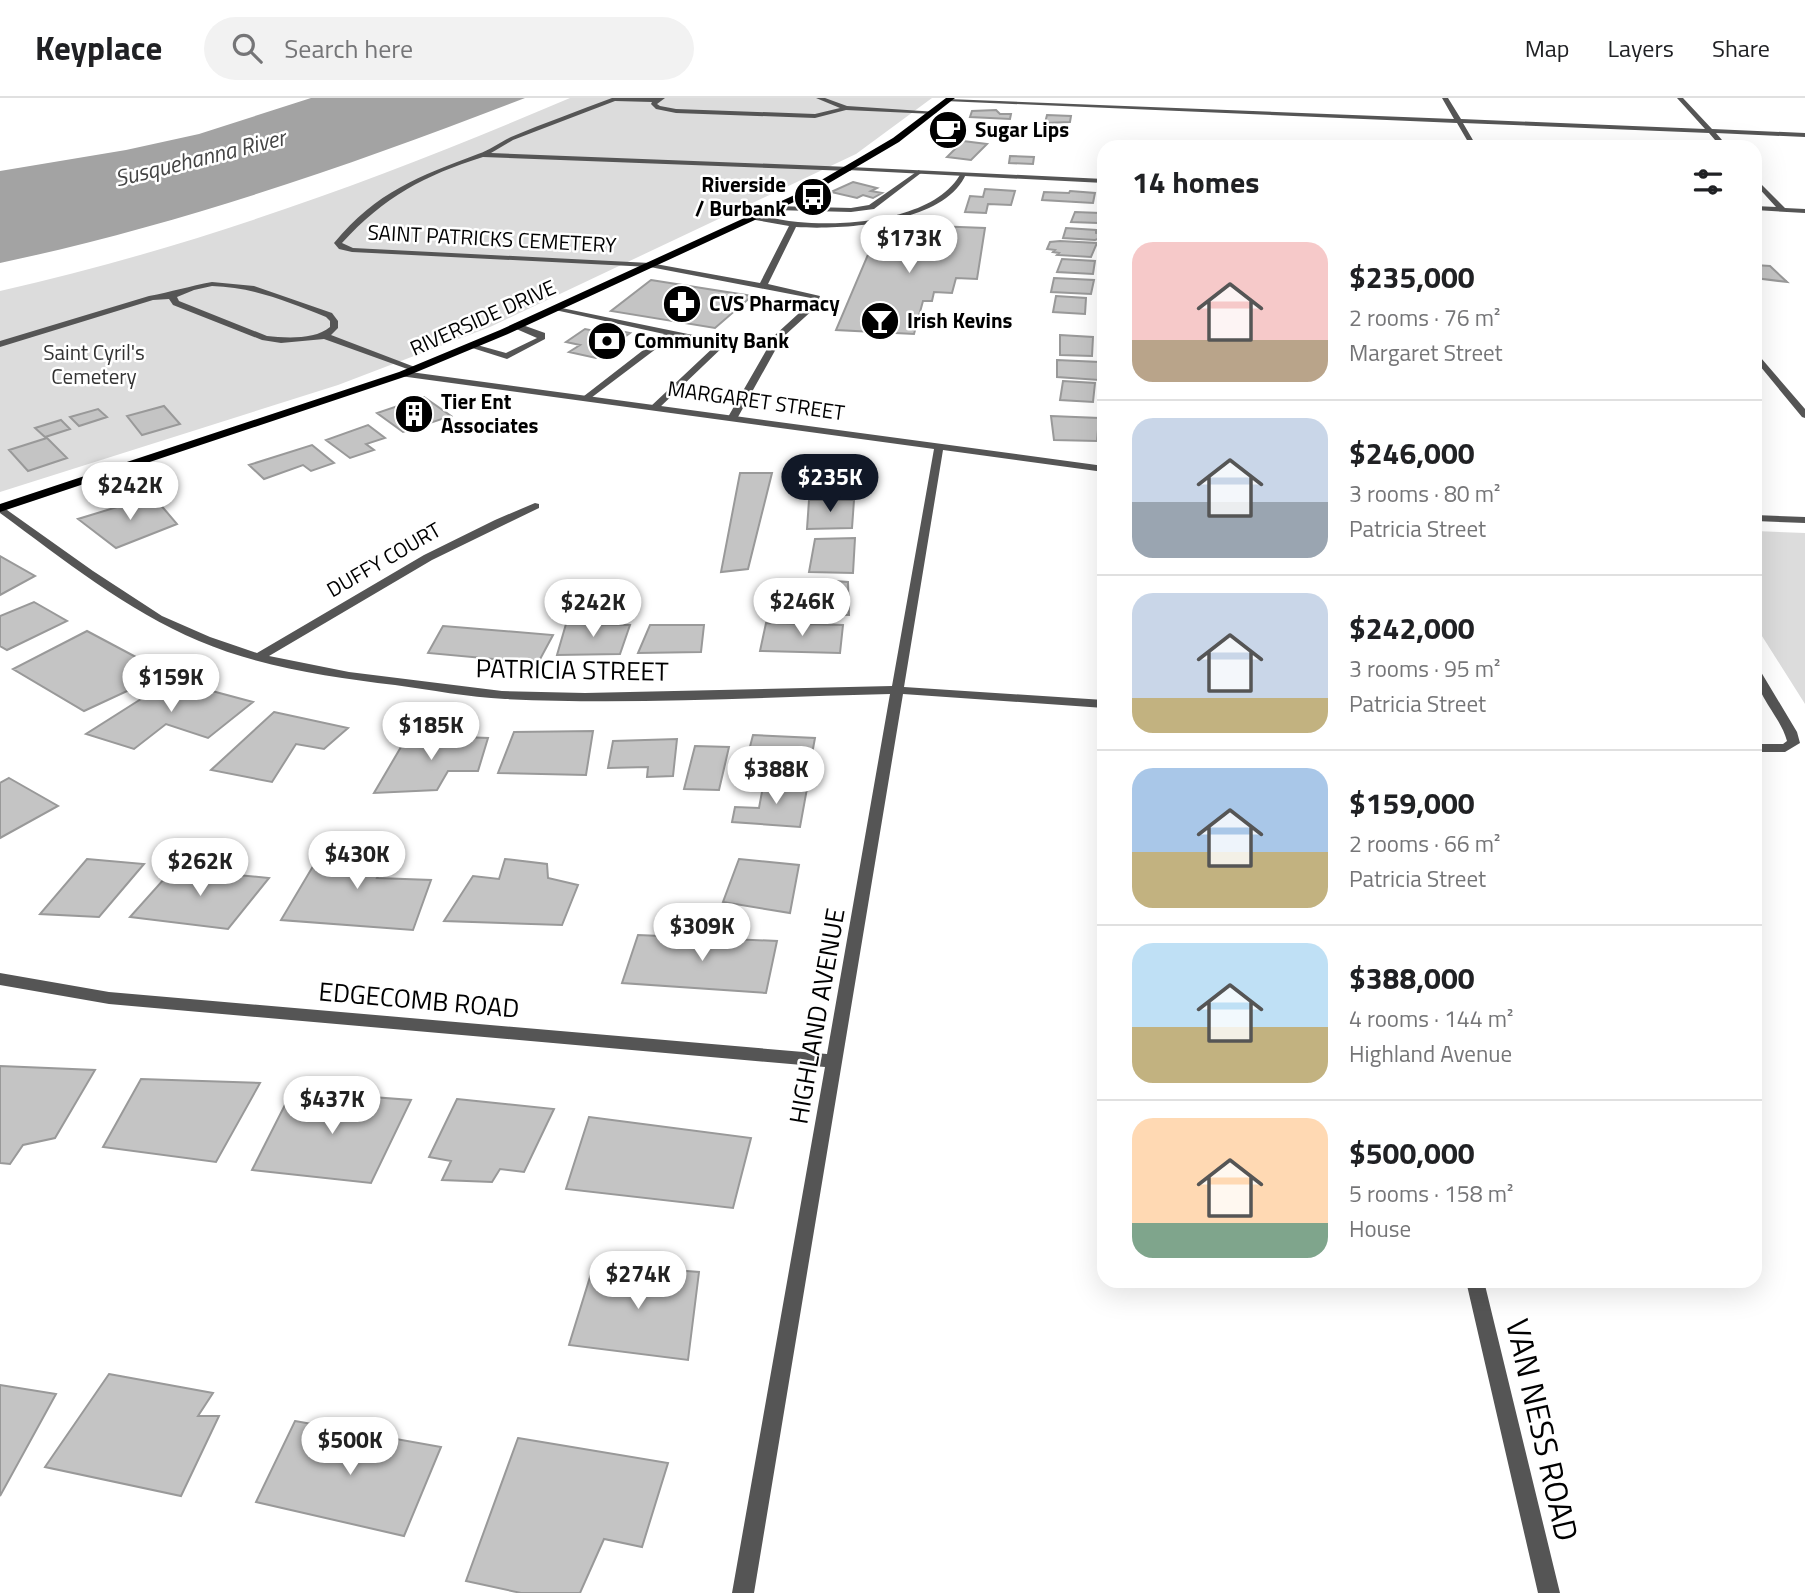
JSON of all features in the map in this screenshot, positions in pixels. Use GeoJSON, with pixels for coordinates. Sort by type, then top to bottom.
{"type":"FeatureCollection","features":[{"type":"Feature","properties":{"kind":"main road","name":"RIVERSIDE DRIVE"},"geometry":{"type":"LineString","coordinates":[[0,508],[403,374],[517,326],[753,218],[850,169],[896,140],[950,99]]}},
{"type":"Feature","properties":{"kind":"street","name":"SAINT PATRICKS CEMETERY"},"geometry":{"type":"LineString","coordinates":[[650,265],[352,250],[338,243],[358,221],[402,187],[451,165],[483,155],[511,139],[616,98],[659,99]]}},
{"type":"Feature","properties":{"kind":"street","name":"SAINT PATRICKS CEMETERY"},"geometry":{"type":"LineString","coordinates":[[819,98],[846,108]]}},
{"type":"Feature","properties":{"kind":"street"},"geometry":{"type":"LineString","coordinates":[[1445,98],[1470,140]]}},
{"type":"Feature","properties":{"kind":"street"},"geometry":{"type":"LineString","coordinates":[[1680,98],[1719,140]]}},
{"type":"Feature","properties":{"kind":"street","name":"SAINT PATRICKS CEMETERY"},"geometry":{"type":"LineString","coordinates":[[659,99],[654,104],[658,108],[676,111],[815,116],[846,108],[934,112]]}},
{"type":"Feature","properties":{"kind":"street"},"geometry":{"type":"LineString","coordinates":[[950,99],[1805,135]]}},
{"type":"Feature","properties":{"kind":"street","name":"SAINT PATRICKS CEMETERY"},"geometry":{"type":"LineString","coordinates":[[483,155],[1097,181]]}},
{"type":"Feature","properties":{"kind":"street"},"geometry":{"type":"LineString","coordinates":[[774,208],[850,210],[871,207],[919,172]]}},
{"type":"Feature","properties":{"kind":"street"},"geometry":{"type":"LineString","coordinates":[[753,218],[793,225],[845,227],[899,217],[936,202],[959,187],[963,174]]}},
{"type":"Feature","properties":{"kind":"street"},"geometry":{"type":"LineString","coordinates":[[1762,188],[1782,209]]}},
{"type":"Feature","properties":{"kind":"street"},"geometry":{"type":"LineString","coordinates":[[1762,208],[1805,211]]}},
{"type":"Feature","properties":{"kind":"street"},"geometry":{"type":"LineString","coordinates":[[763,286],[793,225]]}},
{"type":"Feature","properties":{"kind":"street"},"geometry":{"type":"LineString","coordinates":[[650,265],[816,296],[813,305],[779,337],[733,417]]}},
{"type":"Feature","properties":{"kind":"street"},"geometry":{"type":"LineString","coordinates":[[0,344],[152,299],[172,296],[188,287],[207,283],[239,283],[329,315],[334,321],[334,328],[325,336]]}},
{"type":"Feature","properties":{"kind":"street"},"geometry":{"type":"LineString","coordinates":[[172,296],[176,303],[265,338],[281,340],[325,336],[416,369]]}},
{"type":"Feature","properties":{"kind":"street"},"geometry":{"type":"LineString","coordinates":[[555,308],[722,344],[655,407]]}},
{"type":"Feature","properties":{"kind":"street"},"geometry":{"type":"LineString","coordinates":[[470,346],[507,356],[541,338],[542,335],[517,326]]}},
{"type":"Feature","properties":{"kind":"street"},"geometry":{"type":"LineString","coordinates":[[587,398],[671,333]]}},
{"type":"Feature","properties":{"kind":"street"},"geometry":{"type":"LineString","coordinates":[[1762,363],[1805,415]]}},
{"type":"Feature","properties":{"kind":"street","name":"MARGARET STREET"},"geometry":{"type":"LineString","coordinates":[[403,374],[1097,467]]}},
{"type":"Feature","properties":{"kind":"street","name":"HIGHLAND AVENUE"},"geometry":{"type":"LineString","coordinates":[[743,1593],[939,446]]}},
{"type":"Feature","properties":{"kind":"street","name":"DUFFY COURT"},"geometry":{"type":"LineString","coordinates":[[258,657],[418,561],[473,532],[535,506]]}},
{"type":"Feature","properties":{"kind":"street","name":"PATRICIA STREET"},"geometry":{"type":"LineString","coordinates":[[0,508],[89,573],[158,618],[206,640],[258,657],[397,684],[502,695],[599,696],[898,690],[1097,704]]}},
{"type":"Feature","properties":{"kind":"street"},"geometry":{"type":"LineString","coordinates":[[1762,518],[1805,520]]}},
{"type":"Feature","properties":{"kind":"street"},"geometry":{"type":"LineString","coordinates":[[1762,684],[1791,732],[1794,743],[1785,748],[1762,748]]}},
{"type":"Feature","properties":{"kind":"street","name":"EDGECOMB ROAD"},"geometry":{"type":"LineString","coordinates":[[0,979],[109,998],[834,1061]]}},
{"type":"Feature","properties":{"kind":"street","name":"VAN NESS ROAD"},"geometry":{"type":"LineString","coordinates":[[1477,1288],[1549,1593]]}},
{"type":"Feature","properties":{"kind":"green space","name":"Saint Cyril's Cemetery"},"geometry":{"type":"Polygon","coordinates":[[[570,98],[932,98],[856,154],[490,327],[338,385],[0,492],[0,291],[146,253],[289,208],[570,98]]]}},
{"type":"Feature","properties":{"kind":"green space"},"geometry":{"type":"Polygon","coordinates":[[[1762,531],[1805,533],[1805,704],[1762,636],[1762,531]]]}},
{"type":"Feature","properties":{"kind":"water","name":"Susquehanna River"},"geometry":{"type":"Polygon","coordinates":[[[311,98],[525,98],[266,191],[134,230],[0,263],[0,171],[126,150],[199,134],[311,98]]]}},
{"type":"Feature","properties":{"kind":"building"},"geometry":{"type":"Polygon","coordinates":[[[996,110],[1000,114],[1011,114],[1010,119],[970,117],[972,111],[996,110]]]}},
{"type":"Feature","properties":{"kind":"building"},"geometry":{"type":"Polygon","coordinates":[[[1047,115],[1071,116],[1070,122],[1045,123],[1047,115]]]}},
{"type":"Feature","properties":{"kind":"building"},"geometry":{"type":"Polygon","coordinates":[[[939,125],[966,126],[964,133],[937,132],[939,125]]]}},
{"type":"Feature","properties":{"kind":"building"},"geometry":{"type":"Polygon","coordinates":[[[963,141],[987,144],[971,160],[947,157],[963,141]]]}},
{"type":"Feature","properties":{"kind":"building"},"geometry":{"type":"Polygon","coordinates":[[[1010,156],[1034,157],[1033,164],[1009,163],[1010,156]]]}},
{"type":"Feature","properties":{"kind":"building"},"geometry":{"type":"Polygon","coordinates":[[[853,182],[877,188],[871,191],[882,193],[873,198],[863,195],[857,198],[831,192],[853,182]]]}},
{"type":"Feature","properties":{"kind":"building"},"geometry":{"type":"Polygon","coordinates":[[[985,189],[1015,191],[1011,205],[988,204],[986,213],[965,212],[970,196],[983,197],[985,189]]]}},
{"type":"Feature","properties":{"kind":"building"},"geometry":{"type":"Polygon","coordinates":[[[1044,192],[1095,193],[1093,203],[1042,200],[1044,192]]]}},
{"type":"Feature","properties":{"kind":"building"},"geometry":{"type":"Polygon","coordinates":[[[1075,212],[1097,213],[1097,223],[1071,222],[1075,212]]]}},
{"type":"Feature","properties":{"kind":"building"},"geometry":{"type":"Polygon","coordinates":[[[881,224],[985,228],[977,279],[956,278],[952,293],[934,292],[932,301],[923,301],[914,334],[836,330],[881,224]]]}},
{"type":"Feature","properties":{"kind":"building"},"geometry":{"type":"Polygon","coordinates":[[[1066,228],[1096,230],[1097,233],[1095,240],[1063,238],[1066,228]]]}},
{"type":"Feature","properties":{"kind":"building"},"geometry":{"type":"Polygon","coordinates":[[[1050,242],[1097,243],[1091,257],[1057,255],[1059,253],[1053,252],[1055,250],[1047,249],[1050,242]]]}},
{"type":"Feature","properties":{"kind":"building"},"geometry":{"type":"Polygon","coordinates":[[[1062,259],[1095,261],[1093,274],[1057,272],[1062,259]]]}},
{"type":"Feature","properties":{"kind":"building"},"geometry":{"type":"Polygon","coordinates":[[[1762,265],[1770,266],[1787,282],[1762,279],[1762,265]]]}},
{"type":"Feature","properties":{"kind":"building"},"geometry":{"type":"Polygon","coordinates":[[[1054,278],[1094,280],[1091,294],[1051,292],[1054,278]]]}},
{"type":"Feature","properties":{"kind":"building","name":"CVS Pharmacy"},"geometry":{"type":"Polygon","coordinates":[[[651,280],[752,296],[715,328],[611,311],[651,280]]]}},
{"type":"Feature","properties":{"kind":"building"},"geometry":{"type":"Polygon","coordinates":[[[1056,296],[1086,298],[1085,314],[1053,312],[1056,296]]]}},
{"type":"Feature","properties":{"kind":"building"},"geometry":{"type":"Polygon","coordinates":[[[600,327],[630,333],[596,358],[569,352],[580,345],[566,342],[585,329],[595,331],[600,327]]]}},
{"type":"Feature","properties":{"kind":"building"},"geometry":{"type":"Polygon","coordinates":[[[1060,335],[1093,337],[1092,356],[1060,355],[1060,335]]]}},
{"type":"Feature","properties":{"kind":"building"},"geometry":{"type":"Polygon","coordinates":[[[1057,360],[1097,362],[1097,380],[1057,377],[1057,360]]]}},
{"type":"Feature","properties":{"kind":"building"},"geometry":{"type":"Polygon","coordinates":[[[1063,381],[1095,383],[1093,402],[1060,400],[1063,381]]]}},
{"type":"Feature","properties":{"kind":"building","name":"Tier Ent Associates"},"geometry":{"type":"Polygon","coordinates":[[[424,397],[451,416],[403,432],[377,413],[424,397]]]}},
{"type":"Feature","properties":{"kind":"building"},"geometry":{"type":"Polygon","coordinates":[[[164,406],[180,424],[142,435],[127,416],[164,406]]]}},
{"type":"Feature","properties":{"kind":"building"},"geometry":{"type":"Polygon","coordinates":[[[98,409],[107,417],[79,426],[70,417],[98,409]]]}},
{"type":"Feature","properties":{"kind":"building"},"geometry":{"type":"Polygon","coordinates":[[[1051,416],[1097,418],[1097,441],[1054,440],[1051,416]]]}},
{"type":"Feature","properties":{"kind":"building"},"geometry":{"type":"Polygon","coordinates":[[[61,420],[70,429],[45,437],[35,428],[61,420]]]}},
{"type":"Feature","properties":{"kind":"building"},"geometry":{"type":"Polygon","coordinates":[[[368,425],[385,438],[366,444],[374,450],[350,458],[326,440],[368,425]]]}},
{"type":"Feature","properties":{"kind":"building"},"geometry":{"type":"Polygon","coordinates":[[[47,438],[67,458],[28,471],[9,450],[47,438]]]}},
{"type":"Feature","properties":{"kind":"building"},"geometry":{"type":"Polygon","coordinates":[[[312,445],[334,463],[311,471],[303,465],[264,479],[249,465],[312,445]]]}},
{"type":"Feature","properties":{"kind":"building"},"geometry":{"type":"Polygon","coordinates":[[[822,465],[865,466],[861,493],[812,493],[822,465]]]}},
{"type":"Feature","properties":{"kind":"building"},"geometry":{"type":"Polygon","coordinates":[[[740,473],[772,473],[748,569],[721,572],[740,473]]]}},
{"type":"Feature","properties":{"kind":"building"},"geometry":{"type":"Polygon","coordinates":[[[153,496],[177,524],[116,548],[78,519],[153,496]]]}},
{"type":"Feature","properties":{"kind":"building"},"geometry":{"type":"Polygon","coordinates":[[[809,500],[854,500],[852,528],[807,529],[809,500]]]}},
{"type":"Feature","properties":{"kind":"building"},"geometry":{"type":"Polygon","coordinates":[[[855,538],[853,573],[809,572],[815,539],[855,538]]]}},
{"type":"Feature","properties":{"kind":"building"},"geometry":{"type":"Polygon","coordinates":[[[0,556],[35,576],[0,595],[0,556]]]}},
{"type":"Feature","properties":{"kind":"building"},"geometry":{"type":"Polygon","coordinates":[[[804,579],[848,582],[849,615],[796,613],[804,579]]]}},
{"type":"Feature","properties":{"kind":"building"},"geometry":{"type":"Polygon","coordinates":[[[34,602],[67,621],[7,650],[0,646],[0,616],[34,602]]]}},
{"type":"Feature","properties":{"kind":"building"},"geometry":{"type":"Polygon","coordinates":[[[766,623],[843,625],[840,653],[760,651],[766,623]]]}},
{"type":"Feature","properties":{"kind":"building"},"geometry":{"type":"Polygon","coordinates":[[[566,624],[630,625],[620,654],[557,655],[566,624]]]}},
{"type":"Feature","properties":{"kind":"building"},"geometry":{"type":"Polygon","coordinates":[[[650,625],[704,625],[701,652],[638,653],[650,625]]]}},
{"type":"Feature","properties":{"kind":"building"},"geometry":{"type":"Polygon","coordinates":[[[443,626],[553,635],[538,663],[428,653],[443,626]]]}},
{"type":"Feature","properties":{"kind":"building"},"geometry":{"type":"Polygon","coordinates":[[[87,631],[166,673],[84,711],[13,669],[87,631]]]}},
{"type":"Feature","properties":{"kind":"building"},"geometry":{"type":"Polygon","coordinates":[[[171,680],[253,702],[208,738],[166,724],[134,749],[86,734],[171,680]]]}},
{"type":"Feature","properties":{"kind":"building"},"geometry":{"type":"Polygon","coordinates":[[[274,712],[348,728],[324,749],[296,744],[272,782],[211,770],[274,712]]]}},
{"type":"Feature","properties":{"kind":"building"},"geometry":{"type":"Polygon","coordinates":[[[593,731],[586,775],[498,773],[514,732],[593,731]]]}},
{"type":"Feature","properties":{"kind":"building"},"geometry":{"type":"Polygon","coordinates":[[[408,735],[488,738],[478,771],[448,771],[437,790],[374,793],[408,735]]]}},
{"type":"Feature","properties":{"kind":"building"},"geometry":{"type":"Polygon","coordinates":[[[753,735],[815,738],[810,765],[746,762],[753,735]]]}},
{"type":"Feature","properties":{"kind":"building"},"geometry":{"type":"Polygon","coordinates":[[[677,739],[673,776],[647,777],[648,767],[608,768],[613,741],[677,739]]]}},
{"type":"Feature","properties":{"kind":"building"},"geometry":{"type":"Polygon","coordinates":[[[695,746],[729,747],[719,790],[684,789],[695,746]]]}},
{"type":"Feature","properties":{"kind":"building"},"geometry":{"type":"Polygon","coordinates":[[[9,778],[58,806],[0,838],[0,783],[9,778]]]}},
{"type":"Feature","properties":{"kind":"building"},"geometry":{"type":"Polygon","coordinates":[[[764,781],[808,783],[800,827],[732,822],[735,807],[759,808],[764,781]]]}},
{"type":"Feature","properties":{"kind":"building"},"geometry":{"type":"Polygon","coordinates":[[[328,841],[394,847],[377,878],[431,880],[413,930],[281,920],[328,841]]]}},
{"type":"Feature","properties":{"kind":"building"},"geometry":{"type":"Polygon","coordinates":[[[87,859],[144,864],[99,917],[40,914],[87,859]]]}},
{"type":"Feature","properties":{"kind":"building"},"geometry":{"type":"Polygon","coordinates":[[[505,859],[547,864],[548,878],[578,885],[562,925],[444,921],[473,876],[499,879],[505,859]]]}},
{"type":"Feature","properties":{"kind":"building"},"geometry":{"type":"Polygon","coordinates":[[[739,859],[799,865],[790,913],[723,902],[739,859]]]}},
{"type":"Feature","properties":{"kind":"building"},"geometry":{"type":"Polygon","coordinates":[[[173,869],[269,878],[228,929],[130,917],[173,869]]]}},
{"type":"Feature","properties":{"kind":"building"},"geometry":{"type":"Polygon","coordinates":[[[638,935],[777,941],[766,993],[622,983],[638,935]]]}},
{"type":"Feature","properties":{"kind":"building"},"geometry":{"type":"Polygon","coordinates":[[[0,1066],[95,1070],[55,1138],[23,1145],[10,1164],[0,1163],[0,1066]]]}},
{"type":"Feature","properties":{"kind":"building"},"geometry":{"type":"Polygon","coordinates":[[[141,1079],[260,1083],[216,1162],[103,1147],[141,1079]]]}},
{"type":"Feature","properties":{"kind":"building"},"geometry":{"type":"Polygon","coordinates":[[[292,1091],[411,1100],[371,1183],[252,1170],[292,1091]]]}},
{"type":"Feature","properties":{"kind":"building"},"geometry":{"type":"Polygon","coordinates":[[[457,1099],[554,1109],[524,1172],[500,1169],[492,1182],[442,1180],[451,1161],[429,1157],[457,1099]]]}},
{"type":"Feature","properties":{"kind":"building"},"geometry":{"type":"Polygon","coordinates":[[[589,1117],[751,1138],[733,1208],[566,1189],[589,1117]]]}},
{"type":"Feature","properties":{"kind":"building"},"geometry":{"type":"Polygon","coordinates":[[[594,1264],[699,1272],[688,1360],[569,1345],[594,1264]]]}},
{"type":"Feature","properties":{"kind":"building"},"geometry":{"type":"Polygon","coordinates":[[[109,1374],[213,1393],[198,1416],[219,1416],[181,1496],[45,1467],[109,1374]]]}},
{"type":"Feature","properties":{"kind":"building"},"geometry":{"type":"Polygon","coordinates":[[[0,1385],[56,1394],[0,1496],[0,1385]]]}},
{"type":"Feature","properties":{"kind":"building"},"geometry":{"type":"Polygon","coordinates":[[[295,1421],[441,1447],[404,1536],[256,1502],[295,1421]]]}},
{"type":"Feature","properties":{"kind":"building"},"geometry":{"type":"Polygon","coordinates":[[[518,1438],[668,1463],[642,1547],[604,1539],[580,1593],[521,1593],[466,1581],[518,1438]]]}},
{"type":"Feature","properties":{"kind":"place","name":"Sugar Lips"},"geometry":{"type":"Point","coordinates":[948,130]}},
{"type":"Feature","properties":{"kind":"place","name":"Riverside / Burbank"},"geometry":{"type":"Point","coordinates":[813,197]}},
{"type":"Feature","properties":{"kind":"place","name":"CVS Pharmacy"},"geometry":{"type":"Point","coordinates":[682,304]}},
{"type":"Feature","properties":{"kind":"place","name":"Irish Kevins"},"geometry":{"type":"Point","coordinates":[880,321]}},
{"type":"Feature","properties":{"kind":"place","name":"Community Bank"},"geometry":{"type":"Point","coordinates":[607,341]}},
{"type":"Feature","properties":{"kind":"place","name":"Tier Ent Associates"},"geometry":{"type":"Point","coordinates":[414,414]}}]}
